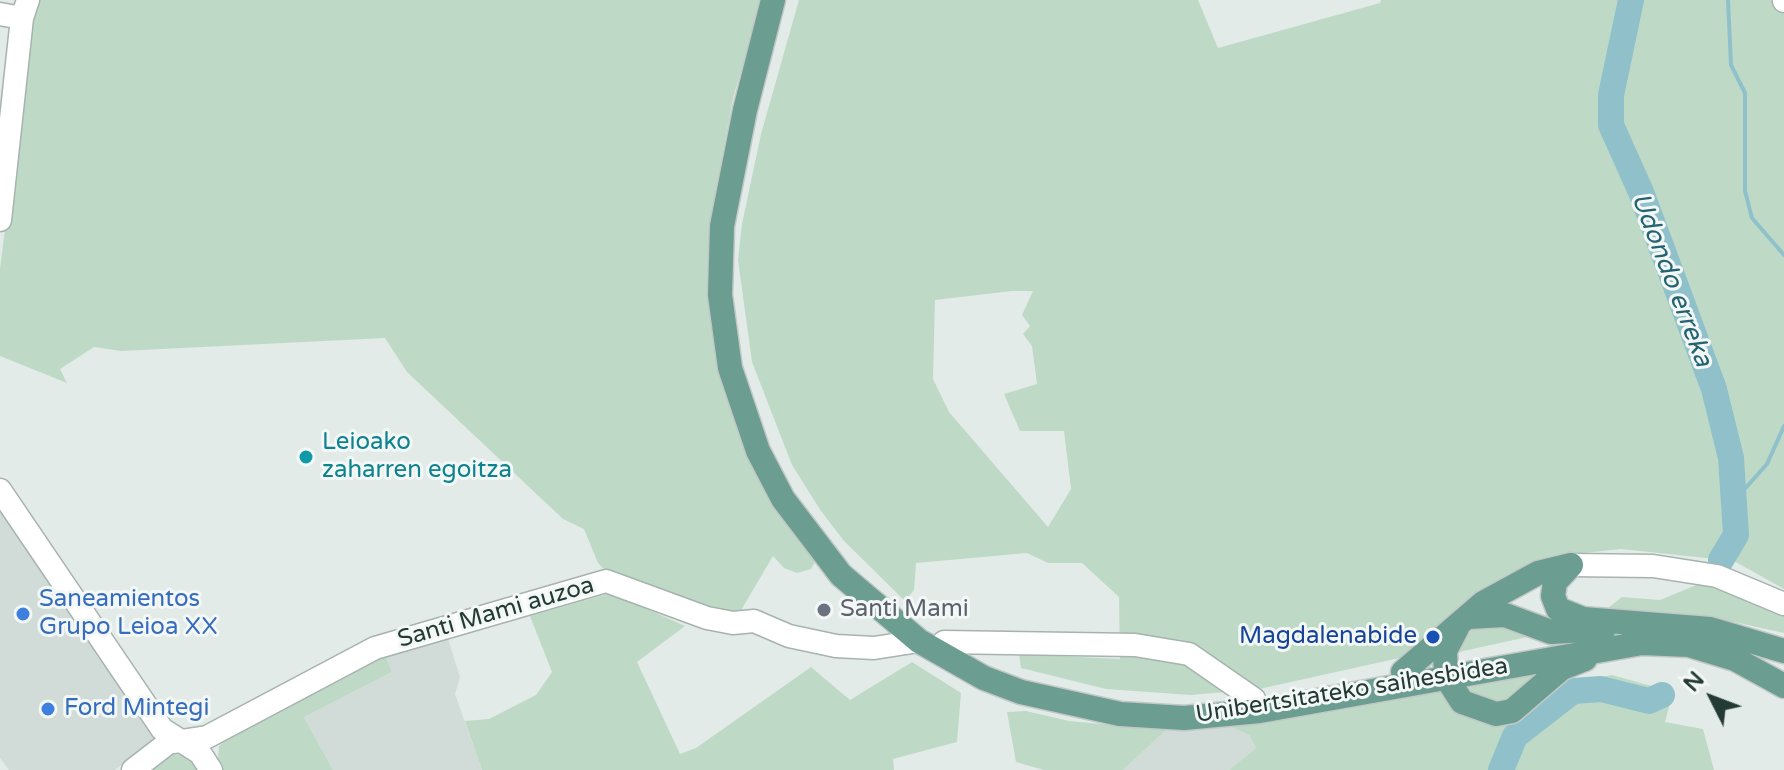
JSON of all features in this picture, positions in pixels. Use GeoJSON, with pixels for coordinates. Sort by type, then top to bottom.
{"type":"FeatureCollection","features":[{"type":"Feature","properties":{"kind":"main road","name":"Unibertsitateko saihesbidea"},"geometry":{"type":"LineString","coordinates":[[773,0],[745,110],[722,226],[720,295],[730,368],[752,437],[783,499],[841,575],[919,641],[984,678],[1021,692],[1120,714],[1209,717],[1445,671],[1595,636],[1710,629]]}},
{"type":"Feature","properties":{"kind":"main road","name":"Unibertsitateko saihesbidea"},"geometry":{"type":"LineString","coordinates":[[787,0],[750,134],[732,253],[732,304],[748,391],[781,469],[826,539],[894,606],[944,642],[1022,680],[1066,693],[1126,703],[1181,705],[1254,699],[1403,672],[1445,671],[1642,643],[1689,645],[1735,659],[1784,686]]}},
{"type":"Feature","properties":{"kind":"main road"},"geometry":{"type":"LineString","coordinates":[[1403,672],[1483,603],[1538,573],[1571,565]]}},
{"type":"Feature","properties":{"kind":"main road"},"geometry":{"type":"LineString","coordinates":[[1571,565],[1555,582],[1553,596],[1558,609],[1583,619],[1710,629],[1784,651]]}},
{"type":"Feature","properties":{"kind":"main road"},"geometry":{"type":"LineString","coordinates":[[1613,647],[1562,668],[1512,711],[1496,714],[1462,702],[1445,671],[1445,651],[1463,622],[1505,615],[1551,632],[1642,624]]}},
{"type":"Feature","properties":{"kind":"main road"},"geometry":{"type":"LineString","coordinates":[[1746,638],[1784,660]]}},
{"type":"Feature","properties":{"kind":"street"},"geometry":{"type":"LineString","coordinates":[[0,220],[17,11]]}},
{"type":"Feature","properties":{"kind":"street"},"geometry":{"type":"LineString","coordinates":[[0,490],[162,729],[200,753],[211,770]]}},
{"type":"Feature","properties":{"kind":"street"},"geometry":{"type":"LineString","coordinates":[[1571,565],[1653,566],[1717,576],[1784,604]]}},
{"type":"Feature","properties":{"kind":"street","name":"Santi Mami auzoa"},"geometry":{"type":"LineString","coordinates":[[133,770],[168,743],[207,737],[375,648],[606,581],[707,618],[733,623],[754,621],[789,636],[836,646],[874,648],[919,641]]}},
{"type":"Feature","properties":{"kind":"street"},"geometry":{"type":"LineString","coordinates":[[944,642],[1135,645],[1189,654],[1254,699]]}},
{"type":"Feature","properties":{"kind":"shaded area"},"geometry":{"type":"Polygon","coordinates":[[[0,499],[156,730],[153,740],[115,770],[9,770],[0,758],[0,499]]]}},
{"type":"Feature","properties":{"kind":"shaded area"},"geometry":{"type":"Polygon","coordinates":[[[447,636],[460,677],[455,694],[482,770],[333,770],[304,717],[392,672],[385,655],[447,636]]]}},
{"type":"Feature","properties":{"kind":"shaded area"},"geometry":{"type":"Polygon","coordinates":[[[1229,726],[1249,735],[1256,748],[1229,770],[1123,770],[1166,730],[1229,726]]]}},
{"type":"Feature","properties":{"kind":"green space"},"geometry":{"type":"Polygon","coordinates":[[[34,0],[762,0],[733,98],[714,207],[714,318],[816,560],[811,569],[797,573],[784,568],[773,556],[737,617],[611,577],[598,563],[584,529],[563,519],[407,372],[385,338],[121,351],[94,347],[60,369],[67,383],[0,356],[0,269],[34,0]]]}},
{"type":"Feature","properties":{"kind":"green space"},"geometry":{"type":"Polygon","coordinates":[[[799,0],[1198,0],[1218,48],[1380,3],[1381,0],[1784,0],[1784,589],[1734,561],[1621,549],[1549,560],[1404,657],[1259,689],[1191,695],[1106,689],[1021,668],[1019,654],[1120,659],[1119,597],[1082,563],[1048,563],[1027,553],[916,563],[914,590],[905,601],[844,541],[792,465],[752,362],[738,260],[742,224],[761,134],[799,0]],[[1033,291],[935,300],[933,379],[949,412],[1048,527],[1071,489],[1064,431],[1020,431],[1004,394],[1037,384],[1032,346],[1023,334],[1030,326],[1022,315],[1033,291]]]}},
{"type":"Feature","properties":{"kind":"green space"},"geometry":{"type":"Polygon","coordinates":[[[1706,581],[1784,612],[1784,633],[1725,620],[1619,614],[1608,608],[1622,597],[1660,600],[1706,581]]]}},
{"type":"Feature","properties":{"kind":"green space"},"geometry":{"type":"Polygon","coordinates":[[[611,593],[685,626],[637,662],[680,754],[696,748],[811,667],[850,700],[912,662],[961,693],[957,742],[893,759],[894,770],[482,770],[465,721],[489,719],[536,695],[552,672],[530,616],[611,593]]]}},
{"type":"Feature","properties":{"kind":"green space"},"geometry":{"type":"Polygon","coordinates":[[[1475,622],[1541,634],[1450,654],[1475,622]]]}},
{"type":"Feature","properties":{"kind":"green space"},"geometry":{"type":"Polygon","coordinates":[[[385,655],[392,672],[304,717],[333,770],[147,770],[170,755],[182,754],[199,768],[218,758],[219,746],[230,737],[385,655]]]}},
{"type":"Feature","properties":{"kind":"green space"},"geometry":{"type":"Polygon","coordinates":[[[1561,661],[1525,696],[1486,706],[1456,681],[1561,661]]]}},
{"type":"Feature","properties":{"kind":"green space"},"geometry":{"type":"Polygon","coordinates":[[[1612,675],[1673,692],[1665,722],[1703,729],[1714,770],[1229,770],[1256,748],[1249,735],[1229,726],[1441,689],[1513,721],[1533,711],[1551,693],[1568,683],[1612,675]]]}},
{"type":"Feature","properties":{"kind":"green space"},"geometry":{"type":"Polygon","coordinates":[[[1026,711],[1069,721],[1166,730],[1123,770],[1044,770],[1016,762],[1007,712],[1026,711]]]}},
{"type":"Feature","properties":{"kind":"waterway","name":"Udondo erreka"},"geometry":{"type":"LineString","coordinates":[[1631,0],[1611,95],[1611,125],[1641,192],[1714,389],[1731,458],[1736,535],[1721,560]]}},
{"type":"Feature","properties":{"kind":"waterway"},"geometry":{"type":"LineString","coordinates":[[1728,0],[1731,65],[1745,93],[1745,191],[1752,218],[1784,255]]}},
{"type":"Feature","properties":{"kind":"waterway"},"geometry":{"type":"LineString","coordinates":[[1734,501],[1767,464],[1784,426]]}},
{"type":"Feature","properties":{"kind":"waterway"},"geometry":{"type":"LineString","coordinates":[[1501,770],[1515,736],[1573,691],[1601,689],[1649,701],[1662,695]]}},
{"type":"Feature","properties":{"kind":"place","name":"Leioako zaharren egoitza"},"geometry":{"type":"Point","coordinates":[306,457]}},
{"type":"Feature","properties":{"kind":"place","name":"Santi Mami"},"geometry":{"type":"Point","coordinates":[824,610]}},
{"type":"Feature","properties":{"kind":"place","name":"Saneamientos Grupo Leioa XX"},"geometry":{"type":"Point","coordinates":[23,614]}},
{"type":"Feature","properties":{"kind":"place","name":"Magdalenabide"},"geometry":{"type":"Point","coordinates":[1433,637]}},
{"type":"Feature","properties":{"kind":"place","name":"Ford Mintegi"},"geometry":{"type":"Point","coordinates":[48,709]}}]}
